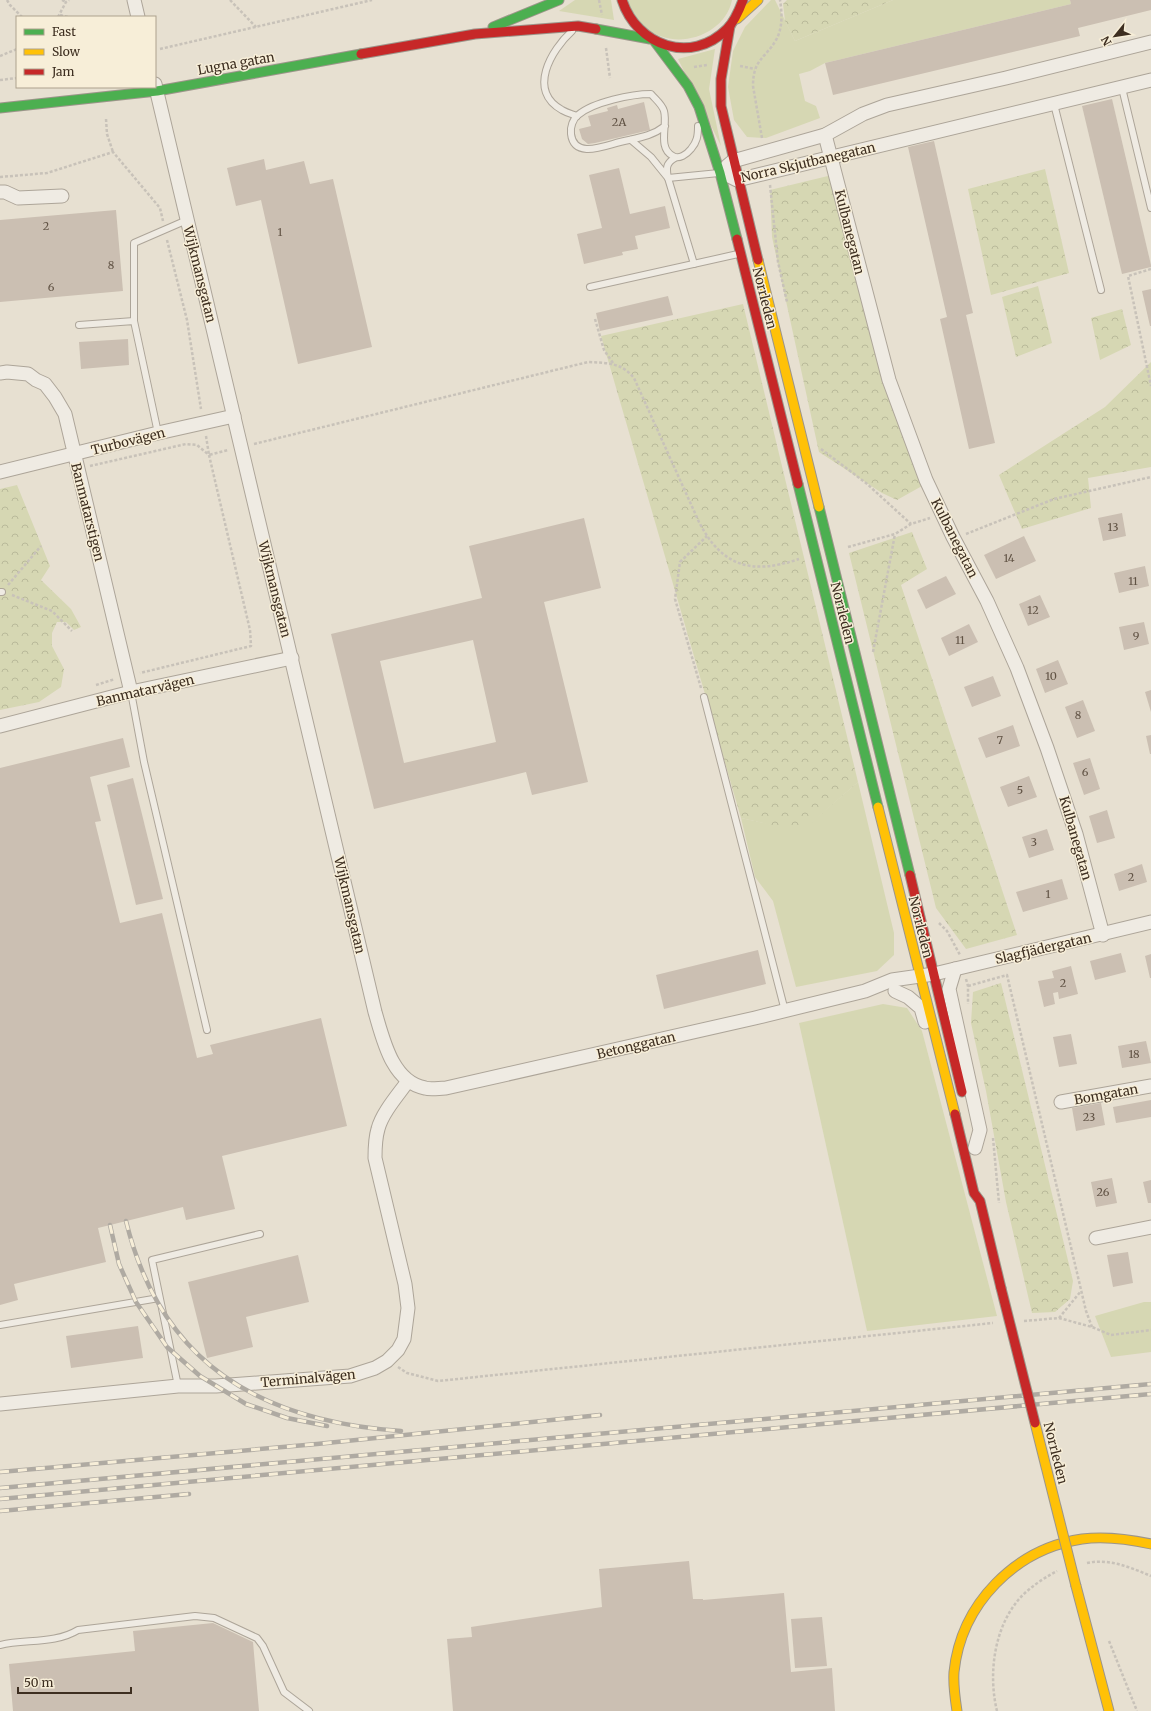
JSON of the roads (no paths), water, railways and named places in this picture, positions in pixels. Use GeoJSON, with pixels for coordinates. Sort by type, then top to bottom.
{"type":"FeatureCollection","features":[{"type":"Feature","properties":{"kind":"main road","name":"Lugna gatan"},"geometry":{"type":"LineString","coordinates":[[475,34],[559,0]]}},
{"type":"Feature","properties":{"kind":"main road"},"geometry":{"type":"LineString","coordinates":[[622,0],[626,13],[636,28],[653,40]]}},
{"type":"Feature","properties":{"kind":"main road"},"geometry":{"type":"LineString","coordinates":[[732,24],[742,7],[743,0]]}},
{"type":"Feature","properties":{"kind":"main road"},"geometry":{"type":"LineString","coordinates":[[732,24],[758,0]]}},
{"type":"Feature","properties":{"kind":"main road","name":"Lugna gatan"},"geometry":{"type":"LineString","coordinates":[[0,108],[156,88],[475,34],[578,26],[653,40],[668,46],[682,48],[695,47],[708,43],[720,36],[732,24]]}},
{"type":"Feature","properties":{"kind":"main road","name":"Norrleden"},"geometry":{"type":"LineString","coordinates":[[732,24],[721,79],[721,106],[737,180],[934,974],[976,1151]]}},
{"type":"Feature","properties":{"kind":"main road","name":"Norrleden"},"geometry":{"type":"LineString","coordinates":[[653,40],[688,86],[700,107],[720,173],[974,1193],[980,1201],[1076,1586],[1109,1711]]}},
{"type":"Feature","properties":{"kind":"main road"},"geometry":{"type":"LineString","coordinates":[[980,1201],[985,1189]]}},
{"type":"Feature","properties":{"kind":"main road"},"geometry":{"type":"LineString","coordinates":[[957,1711],[955,1695],[955,1666],[964,1632],[984,1596],[1005,1574],[1028,1558],[1052,1547],[1081,1539],[1111,1538],[1151,1544]]}},
{"type":"Feature","properties":{"kind":"street"},"geometry":{"type":"LineString","coordinates":[[134,0],[138,16]]}},
{"type":"Feature","properties":{"kind":"street","name":"Norra Skjutbanegatan"},"geometry":{"type":"LineString","coordinates":[[1151,42],[1006,78],[887,105],[863,114],[825,135],[733,161],[720,173],[737,180],[1151,80]]}},
{"type":"Feature","properties":{"kind":"street","name":"Wijkmansgatan"},"geometry":{"type":"LineString","coordinates":[[156,88],[375,1012],[384,1043],[396,1067],[408,1081]]}},
{"type":"Feature","properties":{"kind":"street","name":"Kulbanegatan"},"geometry":{"type":"LineString","coordinates":[[825,135],[832,156],[861,276],[889,380],[926,480],[953,538],[987,601],[1017,668],[1048,748],[1076,834],[1102,935]]}},
{"type":"Feature","properties":{"kind":"street"},"geometry":{"type":"LineString","coordinates":[[0,192],[5,192],[18,198],[62,196]]}},
{"type":"Feature","properties":{"kind":"street","name":"Banmatarstigen"},"geometry":{"type":"LineString","coordinates":[[0,373],[7,372],[28,374],[45,384],[65,414],[130,692]]}},
{"type":"Feature","properties":{"kind":"street","name":"Turbovägen"},"geometry":{"type":"LineString","coordinates":[[0,472],[234,416]]}},
{"type":"Feature","properties":{"kind":"street","name":"Banmatarvägen"},"geometry":{"type":"LineString","coordinates":[[0,726],[130,692],[292,658]]}},
{"type":"Feature","properties":{"kind":"street","name":"Slagfjädergatan"},"geometry":{"type":"LineString","coordinates":[[934,974],[1102,935],[1151,922]]}},
{"type":"Feature","properties":{"kind":"street","name":"Betonggatan"},"geometry":{"type":"LineString","coordinates":[[893,985],[908,964],[912,943]]}},
{"type":"Feature","properties":{"kind":"street"},"geometry":{"type":"LineString","coordinates":[[959,968],[949,989],[980,1130],[976,1151]]}},
{"type":"Feature","properties":{"kind":"street","name":"Betonggatan"},"geometry":{"type":"LineString","coordinates":[[408,1081],[424,1088],[446,1088],[785,1011],[865,991],[881,983],[893,985],[934,974]]}},
{"type":"Feature","properties":{"kind":"street"},"geometry":{"type":"LineString","coordinates":[[893,985],[921,1008],[940,1080],[954,1109]]}},
{"type":"Feature","properties":{"kind":"street","name":"Terminalvägen"},"geometry":{"type":"LineString","coordinates":[[0,1404],[178,1386],[216,1386],[350,1376],[375,1368],[387,1361],[398,1350],[404,1339],[408,1308],[405,1284],[375,1158],[376,1140],[378,1127],[390,1106],[408,1081]]}},
{"type":"Feature","properties":{"kind":"street","name":"Bomgatan"},"geometry":{"type":"LineString","coordinates":[[1061,1102],[1151,1086]]}},
{"type":"Feature","properties":{"kind":"street"},"geometry":{"type":"LineString","coordinates":[[1096,1238],[1151,1227]]}},
{"type":"Feature","properties":{"kind":"lane"},"geometry":{"type":"LineString","coordinates":[[577,116],[562,110],[551,101],[545,88],[545,73],[554,51],[578,26]]}},
{"type":"Feature","properties":{"kind":"lane"},"geometry":{"type":"LineString","coordinates":[[1122,88],[1151,208]]}},
{"type":"Feature","properties":{"kind":"lane"},"geometry":{"type":"LineString","coordinates":[[665,126],[657,132],[641,138],[586,149],[579,148],[574,144],[571,134],[572,124],[577,116],[586,109],[640,94],[651,94],[663,108],[665,126],[665,148],[668,154],[675,158]]}},
{"type":"Feature","properties":{"kind":"lane"},"geometry":{"type":"LineString","coordinates":[[1054,104],[1101,290]]}},
{"type":"Feature","properties":{"kind":"lane"},"geometry":{"type":"LineString","coordinates":[[694,264],[666,167],[669,161],[686,153],[698,139],[700,107]]}},
{"type":"Feature","properties":{"kind":"lane"},"geometry":{"type":"LineString","coordinates":[[631,140],[651,157],[668,178]]}},
{"type":"Feature","properties":{"kind":"lane"},"geometry":{"type":"LineString","coordinates":[[668,178],[720,173]]}},
{"type":"Feature","properties":{"kind":"lane"},"geometry":{"type":"LineString","coordinates":[[158,433],[134,321],[134,243],[187,220]]}},
{"type":"Feature","properties":{"kind":"lane"},"geometry":{"type":"LineString","coordinates":[[590,287],[740,254]]}},
{"type":"Feature","properties":{"kind":"lane"},"geometry":{"type":"LineString","coordinates":[[79,325],[134,321]]}},
{"type":"Feature","properties":{"kind":"lane"},"geometry":{"type":"LineString","coordinates":[[130,692],[144,762],[207,1030]]}},
{"type":"Feature","properties":{"kind":"lane"},"geometry":{"type":"LineString","coordinates":[[704,697],[785,1011]]}},
{"type":"Feature","properties":{"kind":"lane"},"geometry":{"type":"LineString","coordinates":[[178,1386],[152,1260],[260,1234]]}},
{"type":"Feature","properties":{"kind":"lane"},"geometry":{"type":"LineString","coordinates":[[0,1325],[159,1298]]}},
{"type":"Feature","properties":{"kind":"lane"},"geometry":{"type":"LineString","coordinates":[[0,1645],[52,1639],[69,1635],[78,1630],[195,1616],[214,1618],[257,1638],[263,1646],[284,1692],[309,1711]]}},
{"type":"Feature","properties":{"kind":"railway"},"geometry":{"type":"LineString","coordinates":[[126,1221],[142,1271],[164,1313],[191,1348],[224,1376],[261,1398],[303,1414],[350,1425],[401,1431]]}},
{"type":"Feature","properties":{"kind":"railway"},"geometry":{"type":"LineString","coordinates":[[110,1225],[119,1264],[136,1302],[167,1347],[200,1376],[246,1404],[287,1418],[327,1426]]}},
{"type":"Feature","properties":{"kind":"railway"},"geometry":{"type":"LineString","coordinates":[[0,1488],[1151,1384]]}},
{"type":"Feature","properties":{"kind":"railway"},"geometry":{"type":"LineString","coordinates":[[0,1499],[1151,1394]]}},
{"type":"Feature","properties":{"kind":"railway"},"geometry":{"type":"LineString","coordinates":[[0,1472],[317,1444],[600,1415]]}},
{"type":"Feature","properties":{"kind":"railway"},"geometry":{"type":"LineString","coordinates":[[0,1511],[189,1494]]}}]}
